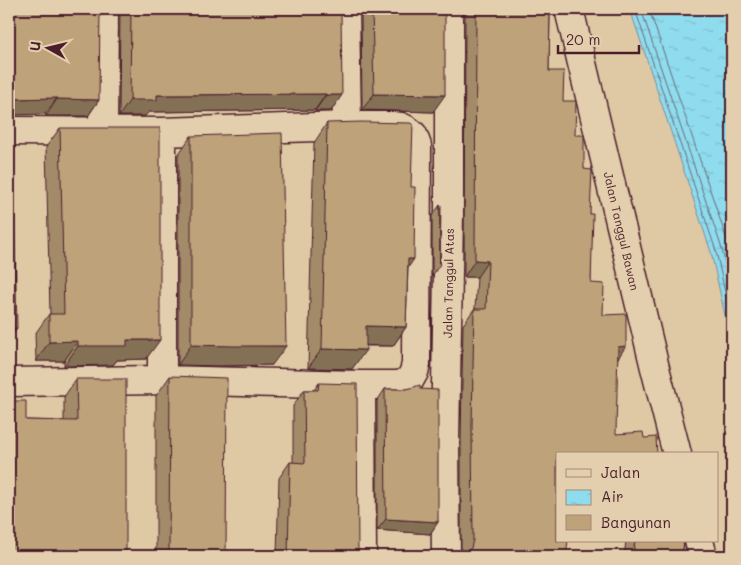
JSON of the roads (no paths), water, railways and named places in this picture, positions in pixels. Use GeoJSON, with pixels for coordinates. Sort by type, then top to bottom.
{"type":"FeatureCollection","features":[{"type":"Feature","properties":{"kind":"street"},"geometry":{"type":"LineString","coordinates":[[103,132],[104,9]]}},
{"type":"Feature","properties":{"kind":"street"},"geometry":{"type":"LineString","coordinates":[[345,9],[347,126]]}},
{"type":"Feature","properties":{"kind":"street","name":"Jalan Tanggul Atas"},"geometry":{"type":"LineString","coordinates":[[446,556],[444,442],[449,214],[449,9]]}},
{"type":"Feature","properties":{"kind":"street","name":"Jalan Tanggul Bawan"},"geometry":{"type":"LineString","coordinates":[[569,9],[652,358],[676,452]]}},
{"type":"Feature","properties":{"kind":"street"},"geometry":{"type":"LineString","coordinates":[[9,131],[162,132],[392,126],[407,130],[413,135],[417,146],[416,354],[414,372],[409,381],[398,385],[162,380],[9,382]]}},
{"type":"Feature","properties":{"kind":"street"},"geometry":{"type":"LineString","coordinates":[[162,132],[162,380]]}},
{"type":"Feature","properties":{"kind":"street"},"geometry":{"type":"LineString","coordinates":[[361,385],[362,556]]}},
{"type":"Feature","properties":{"kind":"street"},"geometry":{"type":"LineString","coordinates":[[699,542],[703,556]]}},
{"type":"Feature","properties":{"kind":"water"},"geometry":{"type":"Polygon","coordinates":[[[630,9],[732,9],[732,347],[711,252],[630,9]]]}}]}
